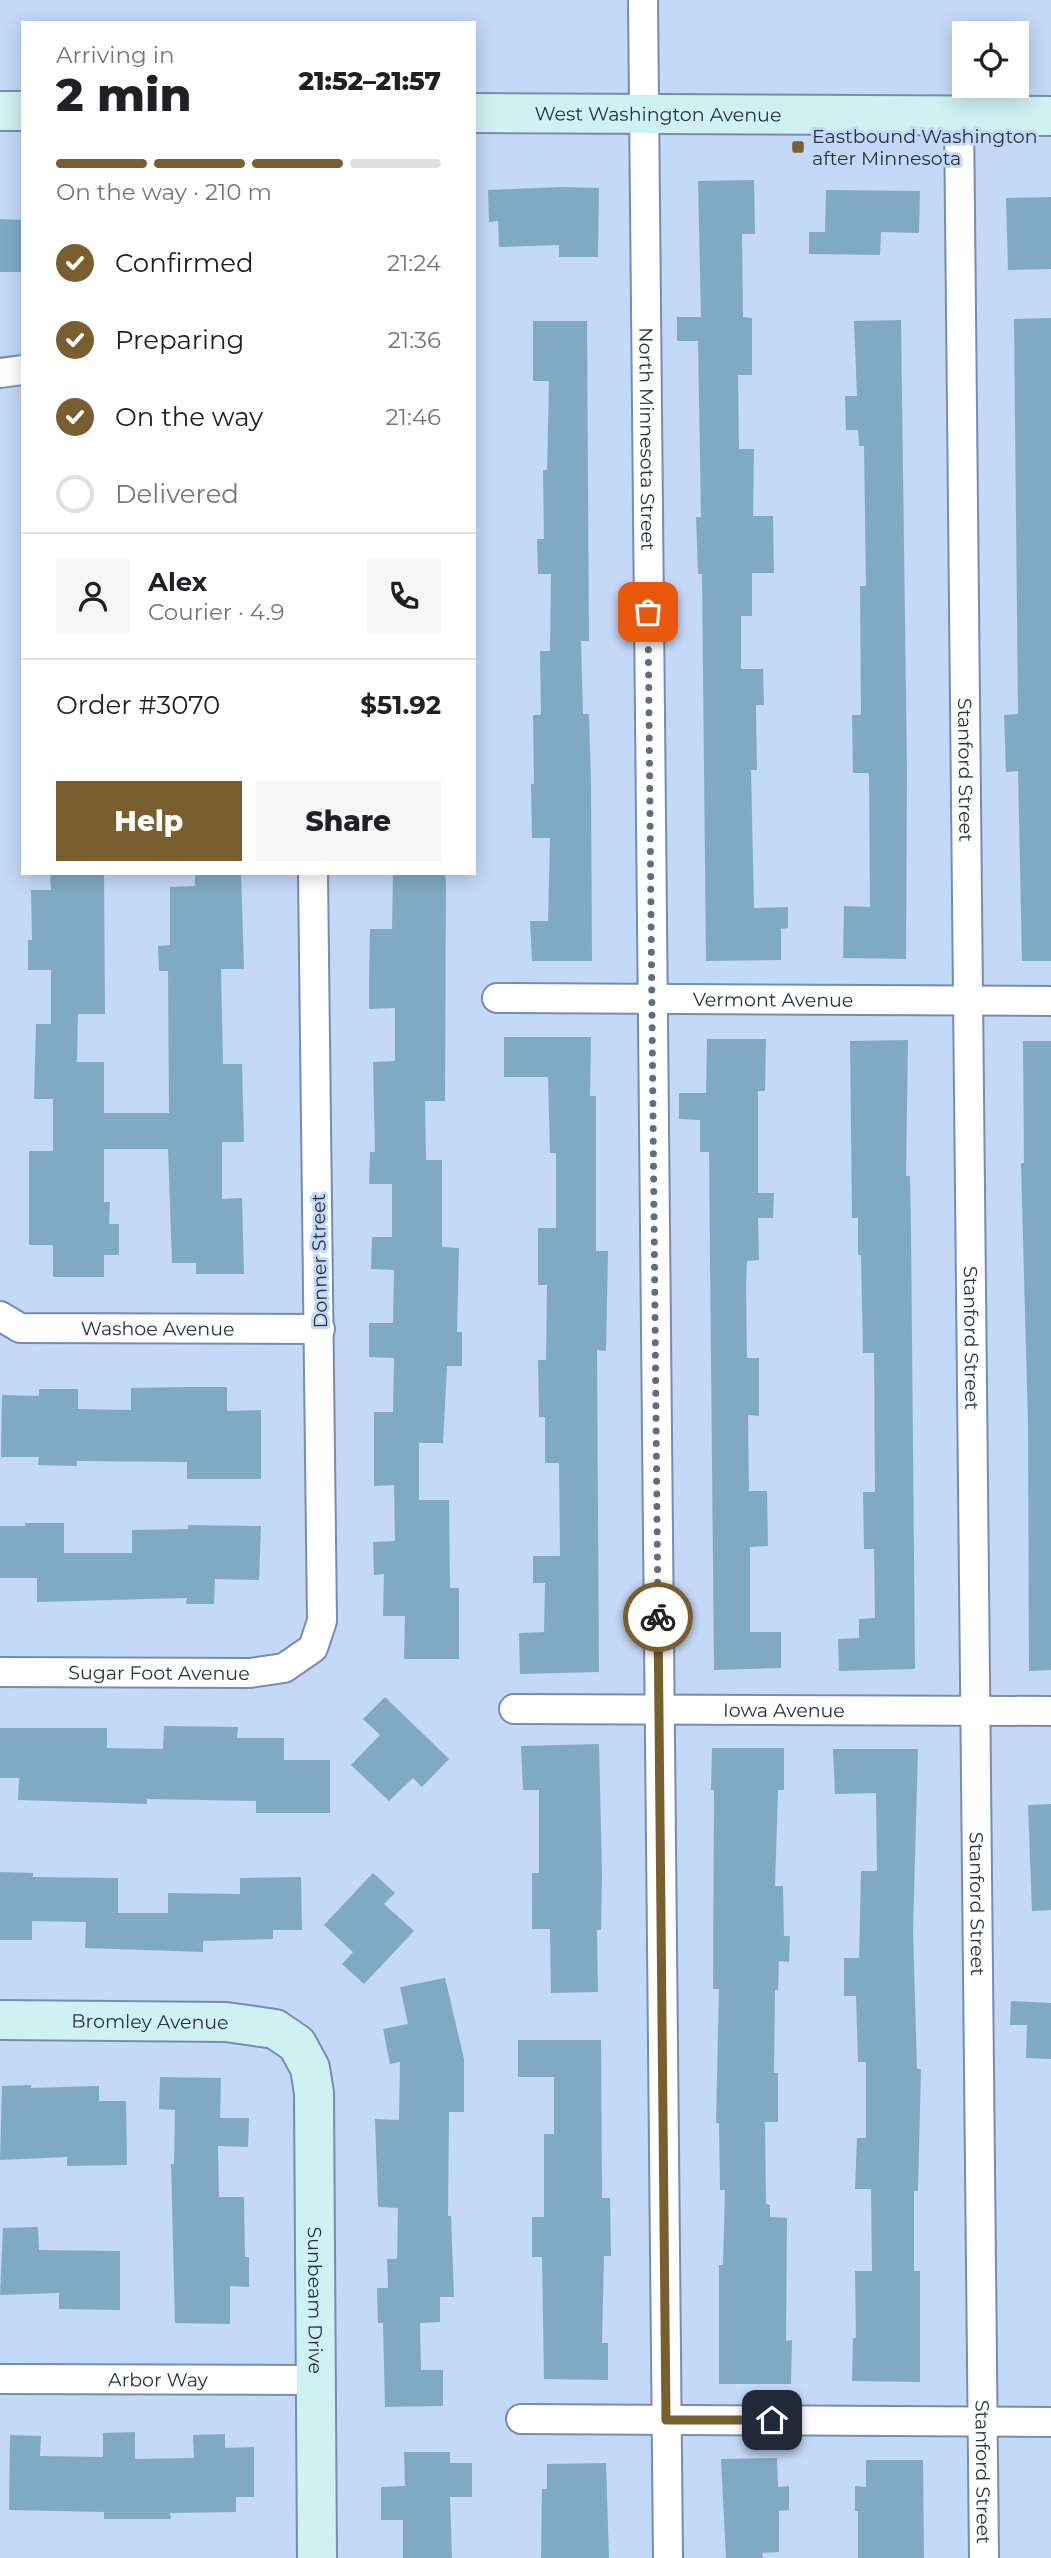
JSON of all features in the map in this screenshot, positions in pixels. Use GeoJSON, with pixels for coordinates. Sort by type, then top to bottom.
{"type":"FeatureCollection","features":[{"type":"Feature","properties":{"kind":"street","name":"North Minnesota Street"},"geometry":{"type":"LineString","coordinates":[[643,0],[642,114],[668,2558]]}},
{"type":"Feature","properties":{"kind":"street"},"geometry":{"type":"LineString","coordinates":[[0,111],[21,111]]}},
{"type":"Feature","properties":{"kind":"street","name":"West Washington Avenue"},"geometry":{"type":"LineString","coordinates":[[476,113],[1051,116]]}},
{"type":"Feature","properties":{"kind":"street","name":"Stanford Street"},"geometry":{"type":"LineString","coordinates":[[959,116],[984,2558]]}},
{"type":"Feature","properties":{"kind":"street"},"geometry":{"type":"LineString","coordinates":[[0,373],[21,370]]}},
{"type":"Feature","properties":{"kind":"street","name":"Donner Street"},"geometry":{"type":"LineString","coordinates":[[313,875],[322,1622],[313,1648]]}},
{"type":"Feature","properties":{"kind":"street","name":"Vermont Avenue"},"geometry":{"type":"LineString","coordinates":[[497,998],[1051,1000]]}},
{"type":"Feature","properties":{"kind":"street","name":"Washoe Avenue"},"geometry":{"type":"LineString","coordinates":[[0,1316],[20,1328],[320,1329]]}},
{"type":"Feature","properties":{"kind":"street","name":"Sugar Foot Avenue"},"geometry":{"type":"LineString","coordinates":[[0,1672],[250,1673],[284,1668],[313,1648]]}},
{"type":"Feature","properties":{"kind":"street","name":"Iowa Avenue"},"geometry":{"type":"LineString","coordinates":[[514,1709],[1051,1711]]}},
{"type":"Feature","properties":{"kind":"street","name":"Bromley Avenue"},"geometry":{"type":"LineString","coordinates":[[0,2020],[226,2022],[275,2029],[297,2044]]}},
{"type":"Feature","properties":{"kind":"street","name":"Sunbeam Drive"},"geometry":{"type":"LineString","coordinates":[[297,2044],[310,2068],[314,2094],[317,2558]]}},
{"type":"Feature","properties":{"kind":"street","name":"Arbor Way"},"geometry":{"type":"LineString","coordinates":[[0,2379],[316,2380]]}},
{"type":"Feature","properties":{"kind":"street"},"geometry":{"type":"LineString","coordinates":[[521,2419],[1051,2422]]}},
{"type":"Feature","properties":{"kind":"building"},"geometry":{"type":"Polygon","coordinates":[[[754,180],[755,234],[742,234],[743,317],[752,318],[752,375],[738,375],[739,449],[754,449],[753,516],[773,516],[774,573],[752,573],[752,616],[741,616],[741,669],[763,669],[764,705],[756,705],[757,770],[751,770],[754,908],[788,907],[788,928],[781,929],[781,960],[706,961],[702,574],[698,574],[696,517],[701,517],[698,341],[677,341],[677,317],[701,317],[698,181],[754,180]]]}},
{"type":"Feature","properties":{"kind":"building"},"geometry":{"type":"Polygon","coordinates":[[[599,188],[598,257],[559,257],[559,245],[499,247],[498,221],[489,222],[488,190],[599,188]]]}},
{"type":"Feature","properties":{"kind":"building"},"geometry":{"type":"Polygon","coordinates":[[[826,190],[920,191],[919,233],[881,232],[880,255],[809,254],[809,232],[825,232],[826,190]]]}},
{"type":"Feature","properties":{"kind":"building"},"geometry":{"type":"Polygon","coordinates":[[[1051,197],[1051,269],[1008,270],[1006,198],[1051,197]]]}},
{"type":"Feature","properties":{"kind":"building"},"geometry":{"type":"Polygon","coordinates":[[[0,219],[21,220],[21,272],[0,272],[0,219]]]}},
{"type":"Feature","properties":{"kind":"building"},"geometry":{"type":"Polygon","coordinates":[[[1051,318],[1051,961],[1022,961],[1018,771],[1006,772],[1004,715],[1018,714],[1014,319],[1051,318]]]}},
{"type":"Feature","properties":{"kind":"building"},"geometry":{"type":"Polygon","coordinates":[[[901,320],[907,772],[906,959],[843,958],[844,906],[870,907],[869,773],[853,773],[852,715],[861,715],[860,586],[866,586],[864,446],[859,446],[858,430],[846,430],[845,396],[857,396],[854,321],[901,320]]]}},
{"type":"Feature","properties":{"kind":"building"},"geometry":{"type":"Polygon","coordinates":[[[533,321],[587,321],[589,641],[581,641],[583,714],[589,714],[592,961],[532,961],[530,921],[548,921],[550,838],[532,838],[531,784],[534,784],[533,715],[541,715],[540,651],[550,651],[551,574],[538,574],[537,539],[544,539],[543,470],[547,470],[549,381],[533,381],[533,321]]]}},
{"type":"Feature","properties":{"kind":"building"},"geometry":{"type":"Polygon","coordinates":[[[50,875],[104,875],[105,1014],[78,1014],[77,1062],[104,1062],[104,1113],[169,1113],[168,971],[159,971],[158,946],[170,945],[170,887],[195,886],[195,875],[241,875],[244,969],[221,969],[223,1064],[242,1064],[244,1142],[222,1142],[222,1199],[242,1198],[244,1274],[196,1274],[196,1263],[172,1263],[168,1149],[104,1149],[104,1202],[110,1202],[109,1224],[119,1224],[119,1255],[104,1255],[104,1277],[53,1277],[53,1245],[29,1245],[29,1151],[53,1151],[53,1099],[34,1099],[36,1024],[51,1024],[51,970],[28,970],[28,940],[32,940],[31,890],[51,890],[50,875]]]}},
{"type":"Feature","properties":{"kind":"building"},"geometry":{"type":"Polygon","coordinates":[[[393,875],[445,875],[445,1101],[425,1101],[426,1160],[442,1160],[442,1247],[459,1248],[457,1332],[462,1332],[462,1366],[447,1366],[443,1443],[419,1443],[419,1500],[449,1500],[450,1588],[459,1588],[459,1659],[404,1659],[405,1616],[383,1616],[384,1574],[374,1575],[373,1542],[395,1541],[394,1485],[374,1486],[374,1412],[393,1412],[394,1358],[369,1357],[369,1323],[393,1323],[394,1270],[371,1269],[372,1237],[392,1237],[392,1184],[369,1184],[370,1152],[375,1152],[373,1062],[395,1061],[395,1008],[369,1009],[370,929],[392,929],[393,875]]]}},
{"type":"Feature","properties":{"kind":"building"},"geometry":{"type":"Polygon","coordinates":[[[504,1037],[591,1037],[590,1096],[596,1096],[596,1251],[608,1251],[606,1351],[597,1350],[599,1672],[520,1674],[519,1633],[544,1632],[545,1583],[533,1583],[533,1556],[560,1556],[559,1463],[545,1463],[545,1417],[539,1417],[538,1360],[546,1360],[547,1285],[538,1285],[538,1228],[556,1228],[556,1153],[550,1153],[548,1077],[504,1077],[504,1037]]]}},
{"type":"Feature","properties":{"kind":"building"},"geometry":{"type":"Polygon","coordinates":[[[707,1039],[766,1039],[765,1091],[758,1091],[758,1193],[774,1193],[773,1218],[758,1218],[759,1260],[747,1261],[746,1284],[747,1358],[759,1358],[759,1416],[748,1415],[749,1491],[767,1491],[768,1546],[750,1547],[750,1632],[781,1632],[781,1668],[714,1670],[709,1152],[700,1152],[700,1120],[679,1119],[679,1093],[706,1093],[707,1039]]]}},
{"type":"Feature","properties":{"kind":"building"},"geometry":{"type":"Polygon","coordinates":[[[908,1040],[906,1176],[910,1176],[911,1228],[915,1669],[839,1671],[838,1639],[859,1638],[859,1619],[875,1618],[874,1549],[864,1549],[863,1492],[875,1492],[874,1353],[863,1353],[858,1218],[852,1218],[850,1041],[908,1040]]]}},
{"type":"Feature","properties":{"kind":"building"},"geometry":{"type":"Polygon","coordinates":[[[1023,1041],[1051,1041],[1051,1670],[1029,1671],[1028,1425],[1021,1163],[1024,1163],[1023,1041]]]}},
{"type":"Feature","properties":{"kind":"building"},"geometry":{"type":"Polygon","coordinates":[[[227,1387],[227,1411],[261,1410],[261,1479],[187,1479],[187,1462],[77,1461],[77,1466],[38,1465],[39,1457],[1,1457],[2,1395],[39,1396],[39,1389],[78,1389],[78,1409],[131,1410],[131,1388],[227,1387]]]}},
{"type":"Feature","properties":{"kind":"building"},"geometry":{"type":"Polygon","coordinates":[[[25,1523],[64,1523],[64,1553],[132,1553],[132,1530],[188,1529],[188,1525],[261,1526],[259,1580],[215,1579],[214,1604],[186,1604],[187,1598],[37,1602],[37,1578],[0,1578],[0,1526],[25,1526],[25,1523]]]}},
{"type":"Feature","properties":{"kind":"building"},"geometry":{"type":"Polygon","coordinates":[[[385,1697],[449,1759],[422,1787],[413,1778],[389,1801],[351,1765],[380,1735],[363,1719],[385,1697]]]}},
{"type":"Feature","properties":{"kind":"building"},"geometry":{"type":"Polygon","coordinates":[[[164,1726],[238,1727],[237,1738],[284,1738],[284,1760],[330,1760],[330,1813],[256,1813],[256,1801],[147,1799],[147,1804],[18,1800],[19,1778],[0,1778],[0,1728],[107,1728],[107,1748],[163,1749],[164,1726]]]}},
{"type":"Feature","properties":{"kind":"building"},"geometry":{"type":"Polygon","coordinates":[[[599,1744],[602,1874],[601,1930],[597,1930],[598,1992],[551,1993],[550,1929],[532,1929],[532,1873],[539,1873],[539,1790],[523,1790],[521,1746],[599,1744]]]}},
{"type":"Feature","properties":{"kind":"building"},"geometry":{"type":"Polygon","coordinates":[[[712,1748],[784,1748],[784,1790],[778,1790],[775,1886],[783,1886],[784,1936],[790,1936],[789,1962],[779,1961],[778,1990],[775,1990],[774,2073],[778,2073],[778,2122],[765,2122],[766,2204],[770,2205],[770,2217],[787,2218],[786,2341],[792,2340],[791,2384],[719,2384],[719,2265],[723,2265],[725,2190],[720,2190],[719,2123],[716,2123],[719,1989],[713,1989],[712,1748]]]}},
{"type":"Feature","properties":{"kind":"building"},"geometry":{"type":"Polygon","coordinates":[[[833,1749],[918,1749],[913,1930],[917,2069],[921,2069],[918,2191],[914,2191],[914,2271],[920,2271],[920,2382],[852,2381],[853,2338],[856,2338],[855,2271],[872,2271],[871,2189],[855,2189],[857,2138],[866,2138],[866,2062],[858,2062],[856,1996],[844,1996],[844,1958],[859,1958],[861,1871],[877,1871],[876,1793],[835,1794],[833,1749]]]}},
{"type":"Feature","properties":{"kind":"building"},"geometry":{"type":"Polygon","coordinates":[[[1051,1804],[1051,1910],[1032,1911],[1028,1805],[1051,1804]]]}},
{"type":"Feature","properties":{"kind":"building"},"geometry":{"type":"Polygon","coordinates":[[[0,1872],[33,1873],[33,1877],[118,1878],[118,1913],[168,1913],[168,1893],[240,1894],[240,1878],[301,1877],[302,1930],[273,1930],[273,1939],[203,1941],[203,1952],[85,1948],[86,1922],[32,1921],[32,1940],[0,1940],[0,1872]]]}},
{"type":"Feature","properties":{"kind":"building"},"geometry":{"type":"Polygon","coordinates":[[[373,1873],[395,1893],[384,1904],[414,1931],[364,1984],[342,1964],[353,1952],[324,1925],[373,1873]]]}},
{"type":"Feature","properties":{"kind":"building"},"geometry":{"type":"Polygon","coordinates":[[[445,1978],[464,2059],[464,2112],[449,2112],[448,2216],[451,2216],[454,2297],[440,2297],[440,2322],[420,2323],[421,2370],[443,2370],[443,2406],[385,2407],[383,2323],[378,2323],[377,2288],[388,2288],[387,2259],[397,2259],[398,2208],[378,2207],[375,2119],[399,2120],[400,2062],[390,2064],[383,2029],[408,2024],[400,1987],[445,1978]]]}},
{"type":"Feature","properties":{"kind":"building"},"geometry":{"type":"Polygon","coordinates":[[[1011,2001],[1051,2003],[1051,2059],[1026,2058],[1027,2025],[1010,2025],[1011,2001]]]}},
{"type":"Feature","properties":{"kind":"building"},"geometry":{"type":"Polygon","coordinates":[[[518,2040],[601,2040],[602,2198],[610,2198],[611,2256],[604,2256],[602,2343],[608,2343],[608,2380],[544,2379],[542,2257],[532,2257],[532,2217],[544,2217],[544,2134],[554,2134],[554,2077],[518,2077],[518,2040]]]}},
{"type":"Feature","properties":{"kind":"building"},"geometry":{"type":"Polygon","coordinates":[[[160,2077],[221,2078],[220,2118],[249,2118],[248,2147],[218,2146],[219,2197],[244,2197],[245,2257],[249,2257],[249,2287],[230,2286],[230,2324],[175,2323],[171,2164],[174,2164],[175,2110],[159,2109],[160,2077]]]}},
{"type":"Feature","properties":{"kind":"building"},"geometry":{"type":"Polygon","coordinates":[[[31,2085],[31,2088],[99,2086],[99,2101],[126,2101],[127,2165],[67,2166],[67,2157],[0,2160],[2,2086],[31,2085]]]}},
{"type":"Feature","properties":{"kind":"building"},"geometry":{"type":"Polygon","coordinates":[[[38,2227],[39,2250],[120,2251],[120,2310],[59,2309],[59,2293],[0,2295],[3,2228],[38,2227]]]}},
{"type":"Feature","properties":{"kind":"building"},"geometry":{"type":"Polygon","coordinates":[[[135,2432],[135,2459],[194,2458],[193,2435],[225,2434],[225,2448],[254,2447],[254,2497],[236,2497],[236,2512],[170,2513],[171,2519],[104,2519],[104,2512],[9,2510],[10,2435],[41,2436],[40,2456],[103,2457],[103,2433],[135,2432]]]}},
{"type":"Feature","properties":{"kind":"building"},"geometry":{"type":"Polygon","coordinates":[[[404,2452],[450,2452],[450,2463],[472,2463],[472,2497],[450,2497],[452,2558],[403,2558],[403,2520],[381,2520],[381,2487],[405,2486],[404,2452]]]}},
{"type":"Feature","properties":{"kind":"building"},"geometry":{"type":"Polygon","coordinates":[[[777,2458],[778,2487],[789,2486],[789,2510],[779,2511],[779,2552],[762,2553],[763,2558],[726,2558],[721,2459],[777,2458]]]}},
{"type":"Feature","properties":{"kind":"building"},"geometry":{"type":"Polygon","coordinates":[[[866,2460],[923,2460],[924,2558],[858,2558],[855,2486],[866,2487],[866,2460]]]}},
{"type":"Feature","properties":{"kind":"building"},"geometry":{"type":"Polygon","coordinates":[[[606,2463],[609,2558],[541,2558],[542,2489],[547,2489],[547,2464],[606,2463]]]}},
{"type":"Feature","properties":{"kind":"way so far"},"geometry":{"type":"LineString","coordinates":[[648,612],[658,1617]]}},
{"type":"Feature","properties":{"kind":"place","name":"Eastbound Washington after Minnesota"},"geometry":{"type":"Point","coordinates":[798,147]}},
{"type":"Feature","properties":{"kind":"route"},"geometry":{"type":"LineString","coordinates":[[658,1617],[666,2420],[772,2420]]}}]}
